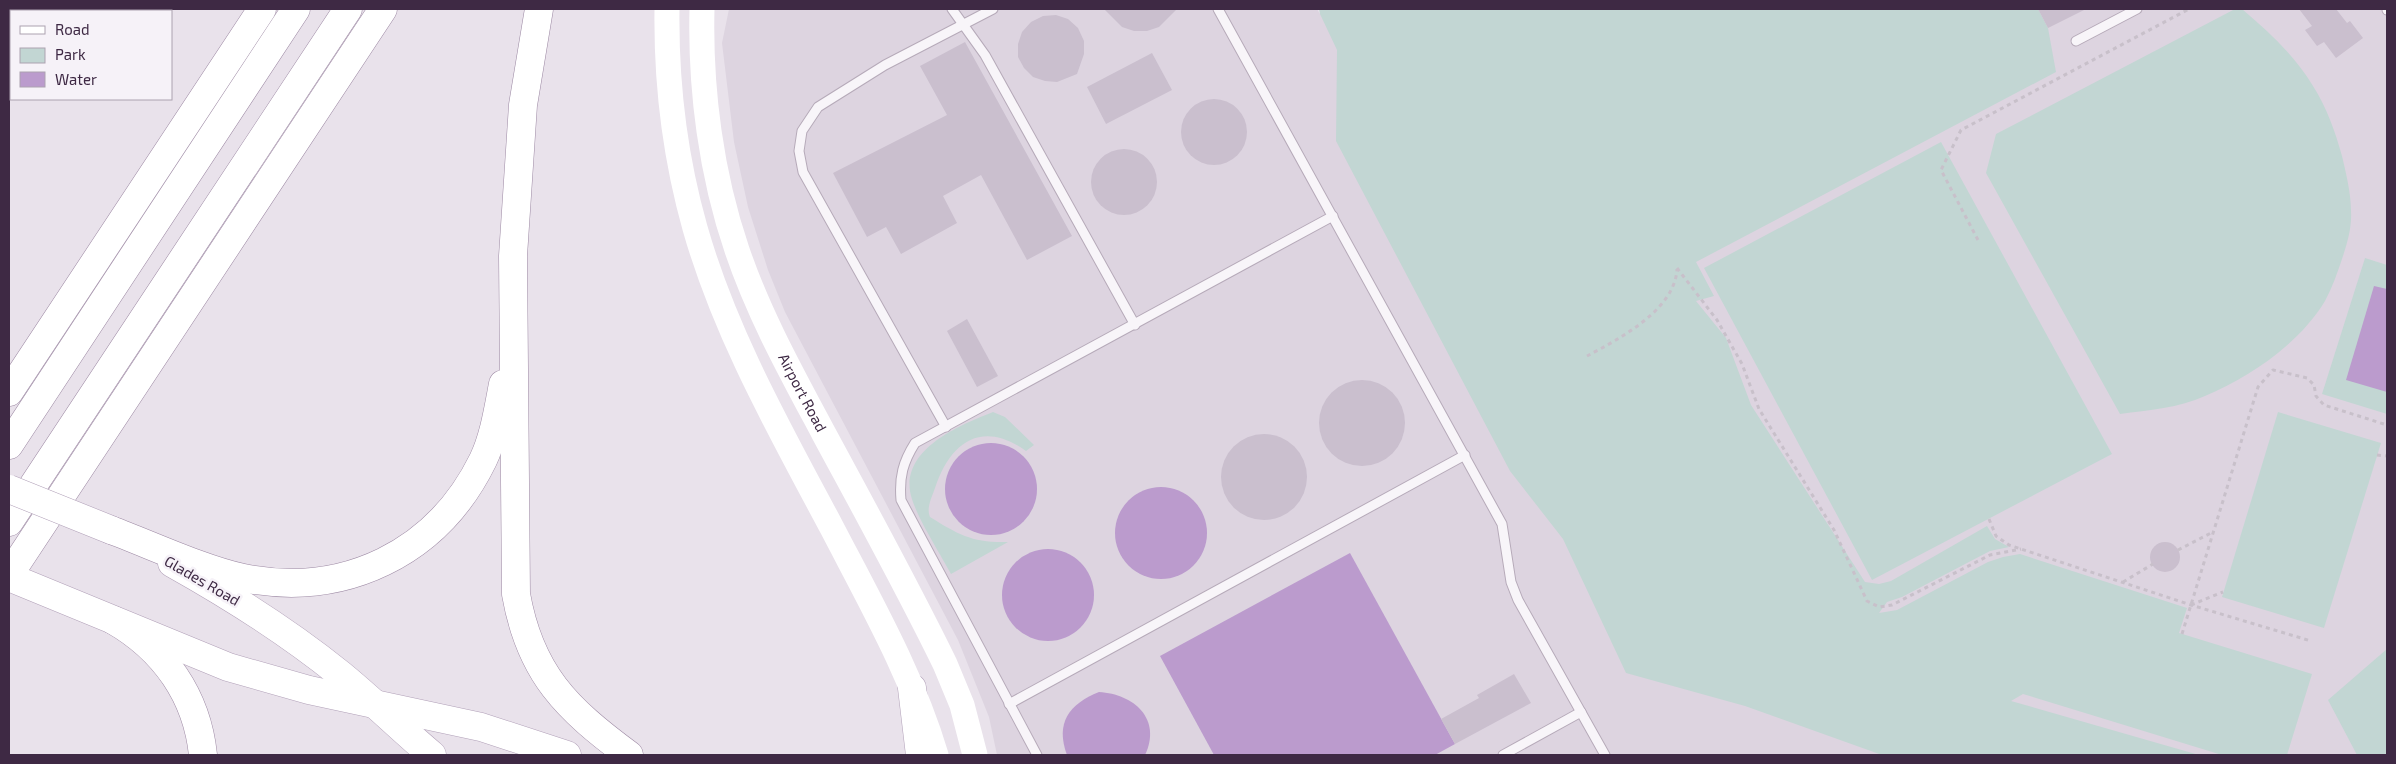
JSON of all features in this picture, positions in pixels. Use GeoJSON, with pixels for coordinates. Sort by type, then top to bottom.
{"type":"FeatureCollection","features":[{"type":"Feature","properties":{"kind":"main road"},"geometry":{"type":"LineString","coordinates":[[9,392],[262,9]]}},
{"type":"Feature","properties":{"kind":"main road"},"geometry":{"type":"LineString","coordinates":[[9,445],[296,9]]}},
{"type":"Feature","properties":{"kind":"main road"},"geometry":{"type":"LineString","coordinates":[[9,522],[348,9]]}},
{"type":"Feature","properties":{"kind":"main road"},"geometry":{"type":"LineString","coordinates":[[9,576],[383,9]]}},
{"type":"Feature","properties":{"kind":"main road"},"geometry":{"type":"LineString","coordinates":[[539,9],[520,137],[513,256],[515,578],[524,629],[537,660],[552,686],[582,720],[629,755]]}},
{"type":"Feature","properties":{"kind":"main road"},"geometry":{"type":"LineString","coordinates":[[111,530],[225,573],[262,581],[319,582],[374,566],[409,547],[425,535],[450,511],[474,477],[483,459],[496,422],[513,334]]}},
{"type":"Feature","properties":{"kind":"main road","name":"Glades Road"},"geometry":{"type":"LineString","coordinates":[[9,489],[111,530],[224,592],[272,624],[340,674],[432,755]]}},
{"type":"Feature","properties":{"kind":"main road","name":"Glades Road"},"geometry":{"type":"LineString","coordinates":[[9,576],[228,667],[310,690],[481,727],[567,755]]}},
{"type":"Feature","properties":{"kind":"main road"},"geometry":{"type":"LineString","coordinates":[[112,620],[146,641],[170,667],[184,691],[194,714],[203,755]]}},
{"type":"Feature","properties":{"kind":"main road"},"geometry":{"type":"LineString","coordinates":[[912,688],[920,755]]}},
{"type":"Feature","properties":{"kind":"street"},"geometry":{"type":"LineString","coordinates":[[667,9],[667,62],[679,163],[695,228],[711,276],[730,324],[770,410],[889,636],[912,688],[936,755]]}},
{"type":"Feature","properties":{"kind":"street","name":"Airport Road"},"geometry":{"type":"LineString","coordinates":[[702,9],[702,47],[707,116],[720,183],[737,250],[777,347],[946,664],[962,705],[975,755]]}},
{"type":"Feature","properties":{"kind":"lane"},"geometry":{"type":"LineString","coordinates":[[952,9],[985,55],[1135,325]]}},
{"type":"Feature","properties":{"kind":"lane"},"geometry":{"type":"LineString","coordinates":[[946,427],[803,172],[799,152],[802,131],[818,107],[885,65],[993,9]]}},
{"type":"Feature","properties":{"kind":"lane"},"geometry":{"type":"LineString","coordinates":[[1218,9],[1466,455],[1502,524],[1511,582],[1518,600],[1605,755]]}},
{"type":"Feature","properties":{"kind":"lane"},"geometry":{"type":"LineString","coordinates":[[2076,41],[2137,9]]}},
{"type":"Feature","properties":{"kind":"lane"},"geometry":{"type":"LineString","coordinates":[[1037,755],[901,500],[900,482],[904,460],[915,443],[1333,216]]}},
{"type":"Feature","properties":{"kind":"lane"},"geometry":{"type":"LineString","coordinates":[[1009,704],[1466,455]]}},
{"type":"Feature","properties":{"kind":"lane"},"geometry":{"type":"LineString","coordinates":[[1502,755],[1581,712]]}},
{"type":"Feature","properties":{"kind":"path"},"geometry":{"type":"LineString","coordinates":[[1978,240],[1941,170],[1961,130],[2189,9]]}},
{"type":"Feature","properties":{"kind":"path"},"geometry":{"type":"LineString","coordinates":[[1587,356],[1633,330],[1650,314],[1674,287],[1677,268],[1717,320],[1742,364],[1759,409],[1834,530],[1867,600],[1879,608],[1892,606],[1990,555],[2021,549]]}},
{"type":"Feature","properties":{"kind":"path"},"geometry":{"type":"LineString","coordinates":[[2182,634],[2258,387],[2273,370],[2307,378],[2314,385],[2319,401],[2324,405],[2387,424]]}},
{"type":"Feature","properties":{"kind":"path"},"geometry":{"type":"LineString","coordinates":[[2377,455],[2387,456]]}},
{"type":"Feature","properties":{"kind":"path"},"geometry":{"type":"LineString","coordinates":[[1988,519],[2001,541],[2021,549],[2191,605],[2311,641]]}},
{"type":"Feature","properties":{"kind":"path"},"geometry":{"type":"LineString","coordinates":[[2178,550],[2214,531]]}},
{"type":"Feature","properties":{"kind":"path"},"geometry":{"type":"LineString","coordinates":[[2122,582],[2153,564]]}},
{"type":"Feature","properties":{"kind":"path"},"geometry":{"type":"LineString","coordinates":[[2191,605],[2223,592]]}},
{"type":"Feature","properties":{"kind":"shaded area"},"geometry":{"type":"Polygon","coordinates":[[[729,9],[1317,9],[1320,14],[1330,9],[2387,9],[2387,755],[997,755],[989,717],[958,640],[785,312],[768,270],[748,207],[734,142],[722,43],[729,9]]]}},
{"type":"Feature","properties":{"kind":"green space"},"geometry":{"type":"Polygon","coordinates":[[[1319,9],[2038,9],[2048,28],[2056,72],[1696,262],[1714,296],[1696,301],[1726,338],[1751,405],[1865,582],[1879,584],[1891,581],[1987,526],[1995,539],[2009,547],[1990,551],[1902,597],[1887,602],[1879,613],[1897,610],[1988,562],[2020,554],[2187,608],[2179,633],[2312,674],[2287,755],[2222,755],[2023,694],[2011,701],[2199,755],[1882,755],[1745,706],[1626,673],[1563,539],[1510,471],[1336,141],[1337,50],[1319,9]]]}},
{"type":"Feature","properties":{"kind":"green space"},"geometry":{"type":"Polygon","coordinates":[[[2235,9],[2242,9],[2290,55],[2306,75],[2326,111],[2342,156],[2349,190],[2351,217],[2346,248],[2325,301],[2302,331],[2272,358],[2239,379],[2195,400],[2164,408],[2120,414],[1986,173],[1996,134],[2235,9]]]}},
{"type":"Feature","properties":{"kind":"green space"},"geometry":{"type":"Polygon","coordinates":[[[1941,142],[2112,454],[1872,580],[1704,268],[1941,142]]]}},
{"type":"Feature","properties":{"kind":"green space"},"geometry":{"type":"Polygon","coordinates":[[[2365,258],[2387,265],[2387,414],[2322,394],[2365,258]]]}},
{"type":"Feature","properties":{"kind":"green space"},"geometry":{"type":"Polygon","coordinates":[[[993,412],[1005,417],[1034,445],[1026,451],[1010,442],[995,437],[982,437],[970,440],[949,458],[941,472],[931,499],[929,506],[930,517],[967,537],[985,541],[1008,542],[951,574],[916,510],[910,491],[910,476],[916,462],[937,440],[965,424],[993,412]]]}},
{"type":"Feature","properties":{"kind":"green space"},"geometry":{"type":"Polygon","coordinates":[[[2278,412],[2381,443],[2324,628],[2222,597],[2278,412]]]}},
{"type":"Feature","properties":{"kind":"green space"},"geometry":{"type":"Polygon","coordinates":[[[2387,649],[2387,755],[2357,755],[2328,700],[2387,649]]]}},
{"type":"Feature","properties":{"kind":"water"},"geometry":{"type":"Polygon","coordinates":[[[2374,286],[2387,289],[2387,392],[2346,380],[2374,286]]]}},
{"type":"Feature","properties":{"kind":"water"},"geometry":{"type":"Polygon","coordinates":[[[991,443],[1009,447],[1023,457],[1033,471],[1037,489],[1033,507],[1023,521],[1009,531],[991,535],[973,531],[959,521],[949,507],[945,489],[949,471],[959,457],[973,447],[991,443]]]}},
{"type":"Feature","properties":{"kind":"water"},"geometry":{"type":"Polygon","coordinates":[[[1161,487],[1179,491],[1193,501],[1203,515],[1207,533],[1203,551],[1193,565],[1179,575],[1161,579],[1143,575],[1129,565],[1119,551],[1115,533],[1119,515],[1129,501],[1143,491],[1161,487]]]}},
{"type":"Feature","properties":{"kind":"water"},"geometry":{"type":"Polygon","coordinates":[[[1048,549],[1065,553],[1080,563],[1090,578],[1094,595],[1090,612],[1080,627],[1065,637],[1048,641],[1031,637],[1016,627],[1006,612],[1002,595],[1006,578],[1016,563],[1031,553],[1048,549]]]}},
{"type":"Feature","properties":{"kind":"water"},"geometry":{"type":"Polygon","coordinates":[[[1350,553],[1455,744],[1435,755],[1214,755],[1160,656],[1350,553]]]}},
{"type":"Feature","properties":{"kind":"water"},"geometry":{"type":"Polygon","coordinates":[[[1099,692],[1123,698],[1133,703],[1142,711],[1150,730],[1145,755],[1067,755],[1063,733],[1067,716],[1080,702],[1099,692]]]}},
{"type":"Feature","properties":{"kind":"building"},"geometry":{"type":"Polygon","coordinates":[[[1104,9],[1177,9],[1159,27],[1147,31],[1134,31],[1122,27],[1104,9]]]}},
{"type":"Feature","properties":{"kind":"building"},"geometry":{"type":"Polygon","coordinates":[[[2038,9],[2086,9],[2048,28],[2038,9]]]}},
{"type":"Feature","properties":{"kind":"building"},"geometry":{"type":"Polygon","coordinates":[[[2299,9],[2336,9],[2347,23],[2350,21],[2363,38],[2336,58],[2324,42],[2317,46],[2305,30],[2312,26],[2299,9]]]}},
{"type":"Feature","properties":{"kind":"building"},"geometry":{"type":"Polygon","coordinates":[[[1056,15],[1068,19],[1078,28],[1084,41],[1084,54],[1077,74],[1057,82],[1033,77],[1024,68],[1018,57],[1018,44],[1022,32],[1031,22],[1043,16],[1056,15]]]}},
{"type":"Feature","properties":{"kind":"building"},"geometry":{"type":"Polygon","coordinates":[[[965,42],[1072,236],[1027,260],[981,175],[943,196],[957,223],[901,254],[886,227],[867,237],[833,173],[947,115],[920,66],[965,42]]]}},
{"type":"Feature","properties":{"kind":"building"},"geometry":{"type":"Polygon","coordinates":[[[1152,53],[1172,90],[1106,124],[1087,87],[1152,53]]]}},
{"type":"Feature","properties":{"kind":"building"},"geometry":{"type":"Polygon","coordinates":[[[1207,99],[1221,99],[1233,104],[1242,113],[1247,125],[1245,145],[1238,156],[1221,165],[1207,165],[1195,160],[1186,151],[1181,139],[1181,125],[1186,113],[1195,104],[1207,99]]]}},
{"type":"Feature","properties":{"kind":"building"},"geometry":{"type":"Polygon","coordinates":[[[1117,149],[1131,149],[1143,154],[1152,163],[1157,175],[1155,195],[1148,206],[1131,215],[1117,215],[1105,210],[1096,201],[1091,189],[1091,175],[1096,163],[1105,154],[1117,149]]]}},
{"type":"Feature","properties":{"kind":"building"},"geometry":{"type":"Polygon","coordinates":[[[967,319],[998,376],[977,387],[947,331],[967,319]]]}},
{"type":"Feature","properties":{"kind":"building"},"geometry":{"type":"Polygon","coordinates":[[[1362,380],[1378,384],[1392,393],[1401,407],[1405,423],[1401,439],[1392,453],[1378,462],[1362,466],[1346,462],[1332,453],[1323,439],[1319,423],[1323,407],[1332,393],[1346,384],[1362,380]]]}},
{"type":"Feature","properties":{"kind":"building"},"geometry":{"type":"Polygon","coordinates":[[[1264,434],[1280,438],[1294,447],[1303,461],[1307,477],[1303,493],[1294,507],[1280,516],[1264,520],[1248,516],[1234,507],[1225,493],[1221,477],[1225,461],[1234,447],[1248,438],[1264,434]]]}},
{"type":"Feature","properties":{"kind":"building"},"geometry":{"type":"Polygon","coordinates":[[[2165,542],[2176,546],[2180,557],[2176,568],[2165,572],[2154,568],[2150,557],[2154,546],[2165,542]]]}},
{"type":"Feature","properties":{"kind":"building"},"geometry":{"type":"Polygon","coordinates":[[[1514,674],[1531,703],[1455,744],[1441,719],[1479,698],[1477,695],[1514,674]]]}}]}
